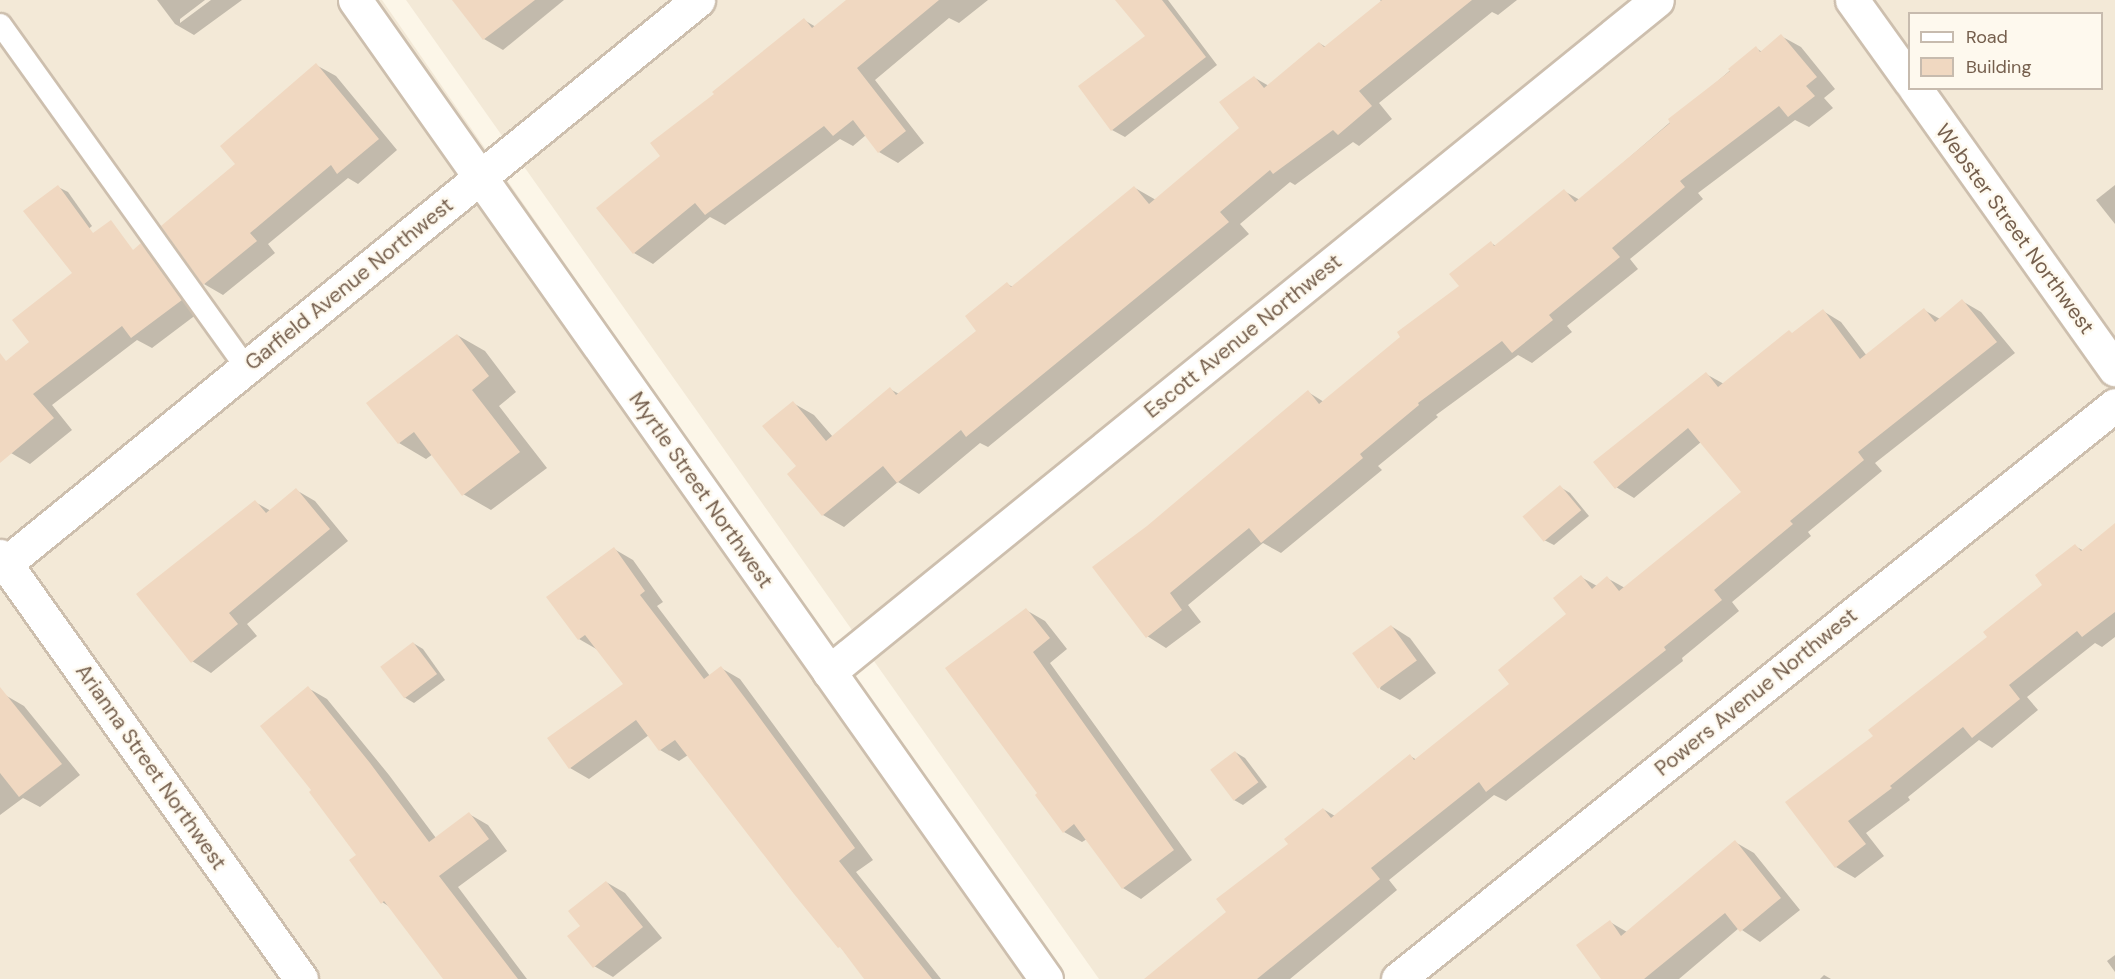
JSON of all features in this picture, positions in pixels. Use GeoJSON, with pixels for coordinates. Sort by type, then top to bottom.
{"type":"FeatureCollection","features":[{"type":"Feature","properties":{"kind":"street","name":"Myrtle Street Northwest"},"geometry":{"type":"LineString","coordinates":[[355,0],[1046,979]]}},
{"type":"Feature","properties":{"kind":"street","name":"Garfield Avenue Northwest"},"geometry":{"type":"LineString","coordinates":[[2,563],[698,0]]}},
{"type":"Feature","properties":{"kind":"street","name":"Escott Avenue Northwest"},"geometry":{"type":"LineString","coordinates":[[829,672],[1657,0]]}},
{"type":"Feature","properties":{"kind":"street"},"geometry":{"type":"LineString","coordinates":[[1852,0],[1908,78]]}},
{"type":"Feature","properties":{"kind":"street","name":"Webster Street Northwest"},"geometry":{"type":"LineString","coordinates":[[1916,90],[2115,369]]}},
{"type":"Feature","properties":{"kind":"street","name":"Powers Avenue Northwest"},"geometry":{"type":"LineString","coordinates":[[1398,979],[2115,405]]}},
{"type":"Feature","properties":{"kind":"street","name":"Arianna Street Northwest"},"geometry":{"type":"LineString","coordinates":[[2,563],[301,979]]}},
{"type":"Feature","properties":{"kind":"lane"},"geometry":{"type":"LineString","coordinates":[[0,24],[246,367]]}},
{"type":"Feature","properties":{"kind":"shaded area"},"geometry":{"type":"Polygon","coordinates":[[[0,0],[382,0],[1062,979],[0,979],[0,0]]]}},
{"type":"Feature","properties":{"kind":"shaded area"},"geometry":{"type":"Polygon","coordinates":[[[406,0],[2115,0],[2115,979],[1099,979],[406,0]]]}},
{"type":"Feature","properties":{"kind":"building"},"geometry":{"type":"Polygon","coordinates":[[[452,0],[535,0],[483,40],[452,0]]]}},
{"type":"Feature","properties":{"kind":"building"},"geometry":{"type":"Polygon","coordinates":[[[846,0],[939,0],[857,68],[906,131],[878,153],[853,120],[833,136],[824,126],[705,215],[695,203],[633,254],[596,208],[660,156],[650,143],[714,94],[712,92],[804,18],[812,28],[846,0]]]}},
{"type":"Feature","properties":{"kind":"building"},"geometry":{"type":"Polygon","coordinates":[[[1115,0],[1162,0],[1206,57],[1111,131],[1078,86],[1145,36],[1115,0]]]}},
{"type":"Feature","properties":{"kind":"building"},"geometry":{"type":"Polygon","coordinates":[[[1382,0],[1472,0],[1359,91],[1372,106],[1338,135],[1333,130],[1273,174],[1270,170],[1220,212],[1229,222],[966,437],[961,430],[897,483],[883,466],[822,516],[787,474],[796,466],[762,426],[793,401],[826,441],[890,387],[896,395],[976,331],[965,316],[1007,282],[1011,287],[1134,186],[1149,204],[1239,128],[1219,102],[1254,76],[1264,88],[1319,42],[1324,47],[1382,0]]]}},
{"type":"Feature","properties":{"kind":"building"},"geometry":{"type":"Polygon","coordinates":[[[1781,34],[1817,77],[1806,86],[1815,96],[1788,117],[1779,106],[1680,181],[1685,187],[1612,248],[1620,257],[1549,315],[1553,320],[1512,353],[1502,341],[1418,403],[1419,405],[1360,454],[1363,458],[1261,543],[1249,528],[1170,593],[1182,610],[1146,638],[1092,567],[1147,526],[1308,390],[1319,404],[1400,337],[1397,332],[1459,286],[1449,274],[1491,241],[1494,246],[1564,189],[1575,202],[1670,123],[1668,119],[1730,71],[1728,69],[1756,46],[1760,52],[1781,34]]]}},
{"type":"Feature","properties":{"kind":"building"},"geometry":{"type":"Polygon","coordinates":[[[316,63],[379,139],[337,174],[331,165],[250,233],[257,241],[203,285],[161,226],[235,164],[220,146],[316,63]]]}},
{"type":"Feature","properties":{"kind":"building"},"geometry":{"type":"Polygon","coordinates":[[[58,185],[93,233],[111,220],[133,250],[141,243],[182,300],[131,338],[122,326],[33,394],[54,418],[0,463],[0,353],[6,361],[29,342],[12,320],[72,273],[23,211],[58,185]]]}},
{"type":"Feature","properties":{"kind":"building"},"geometry":{"type":"Polygon","coordinates":[[[1962,299],[1997,342],[1858,452],[1864,460],[1790,521],[1793,524],[1714,590],[1722,600],[1664,647],[1666,650],[1486,792],[1479,782],[1371,868],[1380,879],[1257,979],[1144,979],[1226,912],[1216,899],[1288,844],[1284,839],[1323,808],[1331,818],[1410,754],[1414,760],[1509,684],[1498,670],[1566,614],[1553,598],[1581,575],[1592,589],[1607,576],[1619,591],[1741,492],[1688,428],[1615,489],[1593,462],[1706,372],[1718,387],[1789,330],[1792,333],[1823,309],[1860,359],[1924,308],[1935,322],[1962,299]]]}},
{"type":"Feature","properties":{"kind":"building"},"geometry":{"type":"Polygon","coordinates":[[[457,334],[489,376],[472,390],[520,452],[462,496],[414,432],[398,444],[366,403],[457,334]]]}},
{"type":"Feature","properties":{"kind":"building"},"geometry":{"type":"Polygon","coordinates":[[[1560,485],[1581,510],[1544,542],[1522,516],[1560,485]]]}},
{"type":"Feature","properties":{"kind":"building"},"geometry":{"type":"Polygon","coordinates":[[[296,488],[330,529],[229,613],[238,624],[191,663],[136,594],[255,500],[266,513],[296,488]]]}},
{"type":"Feature","properties":{"kind":"building"},"geometry":{"type":"Polygon","coordinates":[[[2115,523],[2115,612],[2082,637],[2077,631],[2009,685],[2020,699],[1972,738],[1963,727],[1890,786],[1892,788],[1848,821],[1866,844],[1835,868],[1785,802],[1873,736],[1868,730],[1987,637],[1983,632],[2042,585],[2035,575],[2075,544],[2081,551],[2115,523]]]}},
{"type":"Feature","properties":{"kind":"building"},"geometry":{"type":"Polygon","coordinates":[[[614,547],[645,591],[640,595],[704,679],[721,666],[754,710],[855,848],[839,861],[932,979],[864,979],[840,947],[838,948],[794,894],[675,740],[659,751],[636,720],[569,769],[547,738],[623,684],[585,635],[578,640],[546,597],[614,547]]]}},
{"type":"Feature","properties":{"kind":"building"},"geometry":{"type":"Polygon","coordinates":[[[1026,608],[1050,638],[1033,652],[1174,850],[1122,889],[1074,824],[1063,833],[1035,795],[1037,793],[945,668],[1026,608]]]}},
{"type":"Feature","properties":{"kind":"building"},"geometry":{"type":"Polygon","coordinates":[[[1391,625],[1417,661],[1378,689],[1352,653],[1391,625]]]}},
{"type":"Feature","properties":{"kind":"building"},"geometry":{"type":"Polygon","coordinates":[[[413,642],[437,674],[404,699],[380,667],[413,642]]]}},
{"type":"Feature","properties":{"kind":"building"},"geometry":{"type":"Polygon","coordinates":[[[308,686],[429,842],[469,812],[489,839],[439,876],[518,979],[443,979],[384,901],[381,904],[349,860],[356,855],[309,792],[311,790],[260,726],[308,686]]]}},
{"type":"Feature","properties":{"kind":"building"},"geometry":{"type":"Polygon","coordinates":[[[0,687],[62,764],[19,797],[0,773],[0,687]]]}},
{"type":"Feature","properties":{"kind":"building"},"geometry":{"type":"Polygon","coordinates":[[[1235,751],[1258,782],[1234,801],[1210,770],[1235,751]]]}},
{"type":"Feature","properties":{"kind":"building"},"geometry":{"type":"Polygon","coordinates":[[[1735,840],[1781,898],[1740,932],[1725,913],[1644,979],[1601,979],[1576,945],[1610,920],[1621,936],[1735,840]]]}},
{"type":"Feature","properties":{"kind":"building"},"geometry":{"type":"Polygon","coordinates":[[[606,881],[643,927],[593,968],[567,936],[580,926],[568,911],[606,881]]]}}]}
